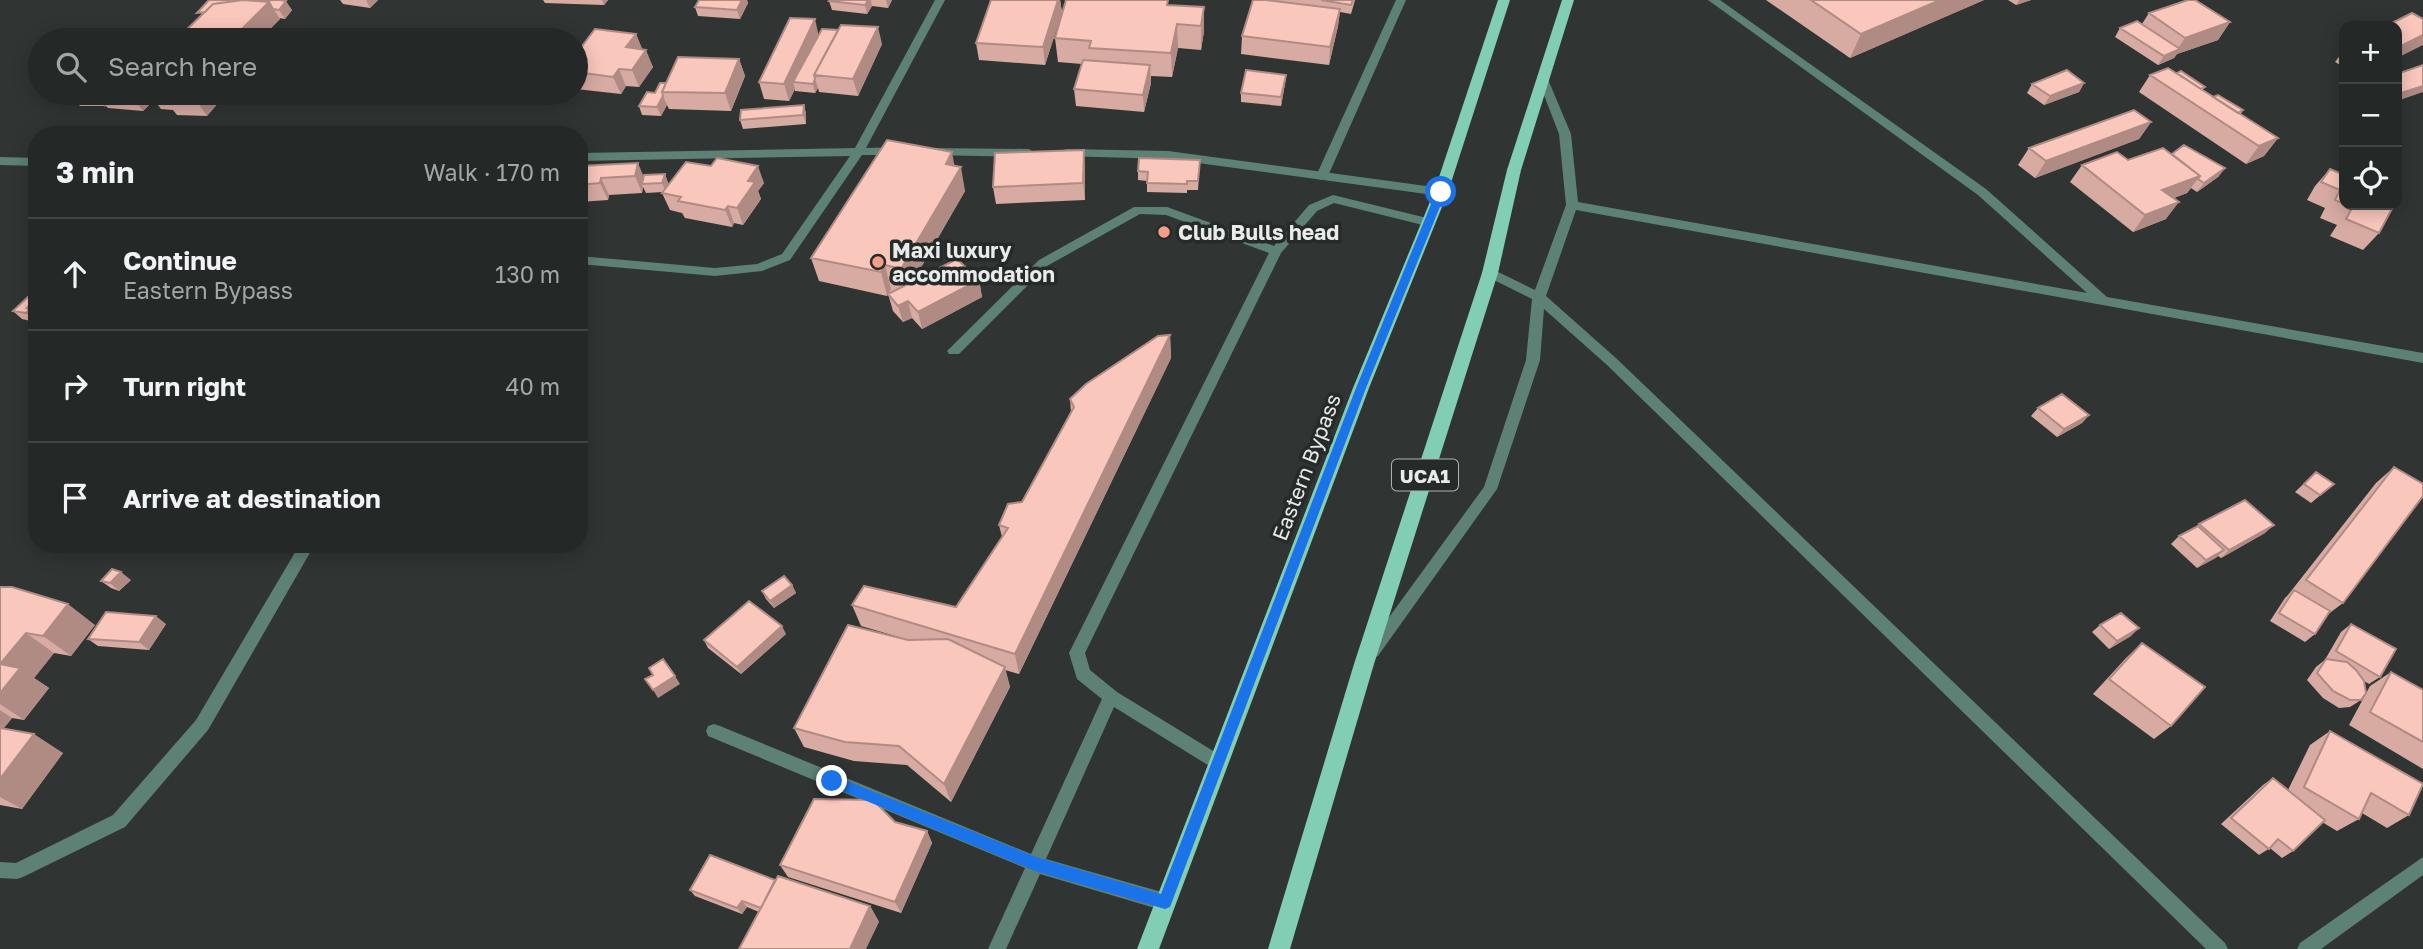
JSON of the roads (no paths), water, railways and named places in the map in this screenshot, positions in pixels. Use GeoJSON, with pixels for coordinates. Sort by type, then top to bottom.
{"type":"FeatureCollection","features":[{"type":"Feature","properties":{"kind":"main road","name":"Eastern Bypass"},"geometry":{"type":"LineString","coordinates":[[1148,949],[1217,762],[1441,192],[1504,0]]}},
{"type":"Feature","properties":{"kind":"main road","name":"UCA1"},"geometry":{"type":"LineString","coordinates":[[1279,949],[1363,664],[1490,273],[1514,170],[1536,108],[1542,77],[1568,0]]}},
{"type":"Feature","properties":{"kind":"street"},"geometry":{"type":"LineString","coordinates":[[588,261],[716,272],[768,265],[786,257],[859,151],[940,0]]}},
{"type":"Feature","properties":{"kind":"street"},"geometry":{"type":"LineString","coordinates":[[1322,176],[1401,0]]}},
{"type":"Feature","properties":{"kind":"street"},"geometry":{"type":"LineString","coordinates":[[1713,0],[1982,192],[2105,302]]}},
{"type":"Feature","properties":{"kind":"street"},"geometry":{"type":"LineString","coordinates":[[1363,664],[1490,489],[1533,360],[1539,297],[1572,205],[1565,134],[1542,77]]}},
{"type":"Feature","properties":{"kind":"street"},"geometry":{"type":"LineString","coordinates":[[588,157],[859,151],[1168,155],[1441,192]]}},
{"type":"Feature","properties":{"kind":"street"},"geometry":{"type":"LineString","coordinates":[[0,161],[28,162]]}},
{"type":"Feature","properties":{"kind":"street"},"geometry":{"type":"LineString","coordinates":[[1217,762],[1111,697],[1083,674],[1077,653],[1276,251],[1313,208],[1333,199],[1427,222]]}},
{"type":"Feature","properties":{"kind":"street"},"geometry":{"type":"LineString","coordinates":[[1572,205],[2105,302],[2419,354]]}},
{"type":"Feature","properties":{"kind":"street"},"geometry":{"type":"LineString","coordinates":[[954,351],[1043,263],[1138,210],[1167,211],[1276,251]]}},
{"type":"Feature","properties":{"kind":"street"},"geometry":{"type":"LineString","coordinates":[[1490,273],[1539,297],[1612,362],[2219,949]]}},
{"type":"Feature","properties":{"kind":"street"},"geometry":{"type":"LineString","coordinates":[[0,870],[17,872],[119,821],[202,725],[303,553]]}},
{"type":"Feature","properties":{"kind":"street"},"geometry":{"type":"LineString","coordinates":[[997,949],[1111,697]]}},
{"type":"Feature","properties":{"kind":"street"},"geometry":{"type":"LineString","coordinates":[[714,731],[1035,864],[1165,902]]}},
{"type":"Feature","properties":{"kind":"street"},"geometry":{"type":"LineString","coordinates":[[2306,949],[2423,865]]}},
{"type":"Feature","properties":{"kind":"place","name":"Club Bulls head"},"geometry":{"type":"Point","coordinates":[1164,232]}},
{"type":"Feature","properties":{"kind":"place","name":"Maxi luxury accommodation"},"geometry":{"type":"Point","coordinates":[878,262]}}]}
